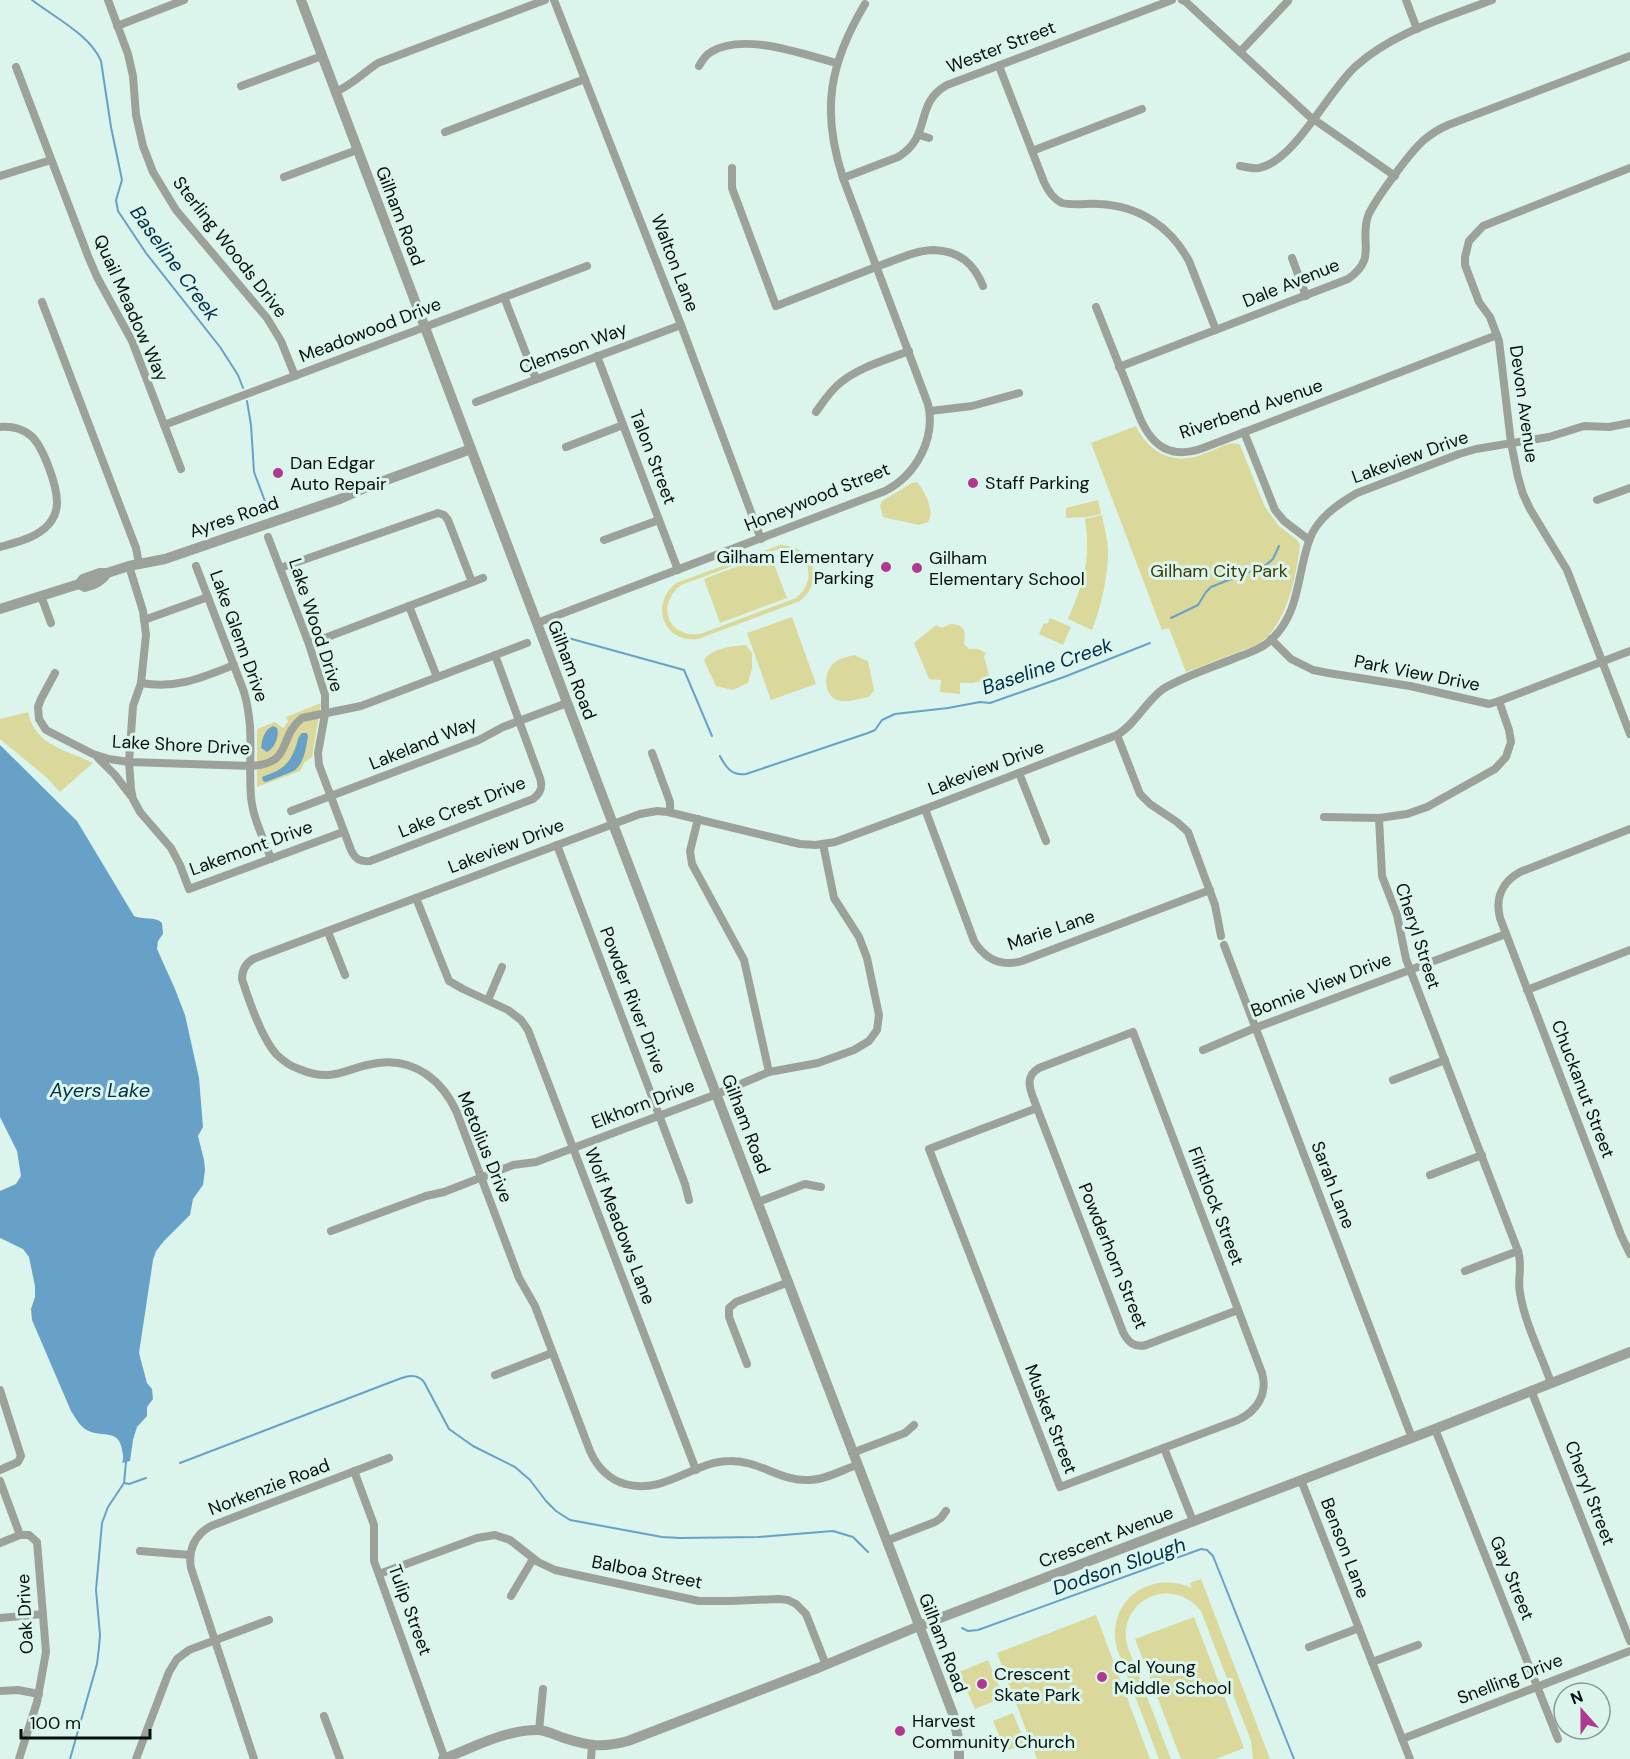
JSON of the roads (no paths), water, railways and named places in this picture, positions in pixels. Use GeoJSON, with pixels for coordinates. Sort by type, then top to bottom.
{"type":"FeatureCollection","features":[{"type":"Feature","properties":{"kind":"street","name":"Sterling Woods Drive"},"geometry":{"type":"LineString","coordinates":[[108,0],[128,54],[142,146],[153,172],[176,210],[267,318],[281,341],[295,376]]}},
{"type":"Feature","properties":{"kind":"street"},"geometry":{"type":"LineString","coordinates":[[117,26],[184,0]]}},
{"type":"Feature","properties":{"kind":"street","name":"Gilham Road"},"geometry":{"type":"LineString","coordinates":[[301,0],[953,1714],[959,1759]]}},
{"type":"Feature","properties":{"kind":"street"},"geometry":{"type":"LineString","coordinates":[[335,92],[347,87],[378,63],[545,0]]}},
{"type":"Feature","properties":{"kind":"street","name":"Walton Lane"},"geometry":{"type":"LineString","coordinates":[[554,0],[681,325],[761,539]]}},
{"type":"Feature","properties":{"kind":"street","name":"Wester Street"},"geometry":{"type":"LineString","coordinates":[[843,178],[898,158],[912,146],[919,135],[926,108],[937,92],[947,85],[1172,0]]}},
{"type":"Feature","properties":{"kind":"street"},"geometry":{"type":"LineString","coordinates":[[1406,0],[1417,29]]}},
{"type":"Feature","properties":{"kind":"street"},"geometry":{"type":"LineString","coordinates":[[1240,166],[1260,167],[1276,159],[1291,147],[1336,88],[1356,66],[1388,43],[1417,29],[1492,0]]}},
{"type":"Feature","properties":{"kind":"street"},"geometry":{"type":"LineString","coordinates":[[1184,1],[1313,119],[1395,176]]}},
{"type":"Feature","properties":{"kind":"street"},"geometry":{"type":"LineString","coordinates":[[1240,52],[1288,2]]}},
{"type":"Feature","properties":{"kind":"street","name":"Honeywood Street"},"geometry":{"type":"LineString","coordinates":[[537,623],[895,486],[909,474],[922,454],[929,431],[930,411],[843,178],[834,146],[831,91],[836,63],[852,24],[865,4]]}},
{"type":"Feature","properties":{"kind":"street"},"geometry":{"type":"LineString","coordinates":[[699,66],[710,52],[740,43],[756,44],[836,63]]}},
{"type":"Feature","properties":{"kind":"street"},"geometry":{"type":"LineString","coordinates":[[241,86],[322,56]]}},
{"type":"Feature","properties":{"kind":"street","name":"Dale Avenue"},"geometry":{"type":"LineString","coordinates":[[1119,367],[1348,279],[1361,267],[1366,251],[1366,225],[1370,211],[1416,147],[1439,129],[1630,56]]}},
{"type":"Feature","properties":{"kind":"street"},"geometry":{"type":"LineString","coordinates":[[999,66],[1047,189],[1056,199],[1069,204],[1105,204],[1129,208],[1152,219],[1164,228],[1189,261],[1216,330]]}},
{"type":"Feature","properties":{"kind":"street","name":"Quail Meadow Way"},"geometry":{"type":"LineString","coordinates":[[16,67],[88,256],[97,277],[128,332],[181,469]]}},
{"type":"Feature","properties":{"kind":"street"},"geometry":{"type":"LineString","coordinates":[[445,132],[585,79]]}},
{"type":"Feature","properties":{"kind":"street"},"geometry":{"type":"LineString","coordinates":[[1032,151],[1142,109]]}},
{"type":"Feature","properties":{"kind":"street"},"geometry":{"type":"LineString","coordinates":[[919,135],[929,138]]}},
{"type":"Feature","properties":{"kind":"street","name":"Gilham Road"},"geometry":{"type":"LineString","coordinates":[[284,177],[357,150]]}},
{"type":"Feature","properties":{"kind":"street"},"geometry":{"type":"LineString","coordinates":[[0,176],[51,160]]}},
{"type":"Feature","properties":{"kind":"street"},"geometry":{"type":"LineString","coordinates":[[732,168],[732,188],[776,306],[921,251],[943,251],[967,261],[978,274],[983,286]]}},
{"type":"Feature","properties":{"kind":"street","name":"Devon Avenue"},"geometry":{"type":"LineString","coordinates":[[1630,168],[1483,225],[1473,234],[1466,249],[1465,265],[1479,303],[1490,317],[1501,347],[1513,459],[1523,494],[1568,570],[1630,734]]}},
{"type":"Feature","properties":{"kind":"street"},"geometry":{"type":"LineString","coordinates":[[1292,258],[1306,296]]}},
{"type":"Feature","properties":{"kind":"street","name":"Meadowood Drive"},"geometry":{"type":"LineString","coordinates":[[164,425],[587,266]]}},
{"type":"Feature","properties":{"kind":"street"},"geometry":{"type":"LineString","coordinates":[[504,297],[536,379]]}},
{"type":"Feature","properties":{"kind":"street","name":"Lakemont Drive"},"geometry":{"type":"LineString","coordinates":[[42,302],[136,548],[134,565],[144,620],[146,647],[141,683],[133,705],[129,781],[133,799],[140,812],[171,848],[189,890],[343,832]]}},
{"type":"Feature","properties":{"kind":"street","name":"Riverbend Avenue"},"geometry":{"type":"LineString","coordinates":[[1096,307],[1144,428],[1152,439],[1164,448],[1186,453],[1497,335]]}},
{"type":"Feature","properties":{"kind":"street","name":"Clemson Way"},"geometry":{"type":"LineString","coordinates":[[476,402],[681,325]]}},
{"type":"Feature","properties":{"kind":"street"},"geometry":{"type":"LineString","coordinates":[[816,412],[831,392],[847,377],[909,351]]}},
{"type":"Feature","properties":{"kind":"street","name":"Talon Street"},"geometry":{"type":"LineString","coordinates":[[597,356],[678,570]]}},
{"type":"Feature","properties":{"kind":"street"},"geometry":{"type":"LineString","coordinates":[[930,411],[972,406],[1019,393]]}},
{"type":"Feature","properties":{"kind":"street","name":"Lakeview Drive"},"geometry":{"type":"LineString","coordinates":[[253,959],[649,812],[669,812],[792,843],[823,844],[835,842],[925,809],[1117,735],[1129,727],[1154,696],[1163,689],[1253,651],[1271,639],[1288,618],[1292,608],[1309,540],[1324,516],[1357,493],[1459,454],[1549,436],[1584,426],[1609,427],[1630,423]]}},
{"type":"Feature","properties":{"kind":"street"},"geometry":{"type":"LineString","coordinates":[[566,447],[623,425]]}},
{"type":"Feature","properties":{"kind":"street"},"geometry":{"type":"LineString","coordinates":[[0,427],[17,428],[36,441],[56,491],[57,503],[54,517],[42,530],[28,538],[0,547]]}},
{"type":"Feature","properties":{"kind":"street"},"geometry":{"type":"LineString","coordinates":[[1244,432],[1275,510],[1284,521],[1309,540]]}},
{"type":"Feature","properties":{"kind":"street","name":"Ayres Road"},"geometry":{"type":"LineString","coordinates":[[0,609],[79,584],[83,579],[100,573],[165,559],[248,529],[310,510],[471,449]]}},
{"type":"Feature","properties":{"kind":"street"},"geometry":{"type":"LineString","coordinates":[[1597,500],[1629,490]]}},
{"type":"Feature","properties":{"kind":"street"},"geometry":{"type":"LineString","coordinates":[[280,568],[438,513],[444,515],[448,520],[472,582]]}},
{"type":"Feature","properties":{"kind":"street"},"geometry":{"type":"LineString","coordinates":[[604,540],[659,520]]}},
{"type":"Feature","properties":{"kind":"street","name":"Lake Wood Drive"},"geometry":{"type":"LineString","coordinates":[[268,537],[309,644],[325,694],[325,714],[318,759],[320,770],[343,832],[353,855],[359,860]]}},
{"type":"Feature","properties":{"kind":"street","name":"Lake Glenn Drive"},"geometry":{"type":"LineString","coordinates":[[196,566],[249,711],[253,807],[271,859]]}},
{"type":"Feature","properties":{"kind":"street"},"geometry":{"type":"LineString","coordinates":[[309,644],[483,578]]}},
{"type":"Feature","properties":{"kind":"street"},"geometry":{"type":"LineString","coordinates":[[41,596],[51,623]]}},
{"type":"Feature","properties":{"kind":"street"},"geometry":{"type":"LineString","coordinates":[[144,620],[208,597]]}},
{"type":"Feature","properties":{"kind":"street"},"geometry":{"type":"LineString","coordinates":[[409,606],[437,677]]}},
{"type":"Feature","properties":{"kind":"street","name":"Park View Drive"},"geometry":{"type":"LineString","coordinates":[[1271,639],[1291,659],[1313,670],[1410,686],[1484,703],[1499,701],[1630,651]]}},
{"type":"Feature","properties":{"kind":"street","name":"Lake Shore Drive"},"geometry":{"type":"LineString","coordinates":[[55,673],[38,707],[39,718],[46,730],[93,754],[129,762],[251,766],[265,765],[276,759],[296,724],[302,718],[361,706],[527,643]]}},
{"type":"Feature","properties":{"kind":"street","name":"Lake Crest Drive"},"geometry":{"type":"LineString","coordinates":[[359,860],[370,861],[533,799],[538,795],[542,783],[495,655]]}},
{"type":"Feature","properties":{"kind":"street"},"geometry":{"type":"LineString","coordinates":[[141,683],[156,686],[184,683],[234,665]]}},
{"type":"Feature","properties":{"kind":"street"},"geometry":{"type":"LineString","coordinates":[[1324,818],[1397,816],[1427,807],[1499,766],[1506,757],[1511,742],[1499,701]]}},
{"type":"Feature","properties":{"kind":"street","name":"Lakeland Way"},"geometry":{"type":"LineString","coordinates":[[291,811],[479,740],[503,727],[567,703]]}},
{"type":"Feature","properties":{"kind":"street","name":"Sarah Lane"},"geometry":{"type":"LineString","coordinates":[[1117,735],[1140,794],[1188,832],[1217,911],[1222,940],[1412,1438]]}},
{"type":"Feature","properties":{"kind":"street"},"geometry":{"type":"LineString","coordinates":[[652,753],[670,802],[669,812]]}},
{"type":"Feature","properties":{"kind":"street"},"geometry":{"type":"LineString","coordinates":[[93,754],[115,775],[133,799]]}},
{"type":"Feature","properties":{"kind":"street"},"geometry":{"type":"LineString","coordinates":[[1019,773],[1046,841]]}},
{"type":"Feature","properties":{"kind":"street","name":"Marie Lane"},"geometry":{"type":"LineString","coordinates":[[925,809],[974,941],[982,953],[996,962],[1022,961],[1210,890]]}},
{"type":"Feature","properties":{"kind":"street","name":"Cheryl Street"},"geometry":{"type":"LineString","coordinates":[[1379,818],[1382,876],[1397,915],[1403,948],[1518,1251],[1521,1262],[1519,1288],[1522,1305],[1551,1383]]}},
{"type":"Feature","properties":{"kind":"street"},"geometry":{"type":"LineString","coordinates":[[698,819],[690,851],[692,864],[744,960],[769,1072]]}},
{"type":"Feature","properties":{"kind":"street"},"geometry":{"type":"LineString","coordinates":[[1506,934],[1498,905],[1502,888],[1512,876],[1630,829]]}},
{"type":"Feature","properties":{"kind":"street","name":"Elkhorn Drive"},"geometry":{"type":"LineString","coordinates":[[331,1231],[513,1165],[536,1162],[769,1072],[806,1066],[842,1055],[869,1041],[880,1031],[878,1005],[865,951],[859,937],[834,898],[823,844]]}},
{"type":"Feature","properties":{"kind":"street","name":"Powder River Drive"},"geometry":{"type":"LineString","coordinates":[[557,845],[660,1115],[689,1200]]}},
{"type":"Feature","properties":{"kind":"street","name":"Wolf Meadows Lane"},"geometry":{"type":"LineString","coordinates":[[416,898],[449,981],[514,1014],[528,1030],[696,1470]]}},
{"type":"Feature","properties":{"kind":"street"},"geometry":{"type":"LineString","coordinates":[[328,932],[345,975]]}},
{"type":"Feature","properties":{"kind":"street","name":"Bonnie View Drive"},"geometry":{"type":"LineString","coordinates":[[1203,1050],[1244,1032],[1506,934]]}},
{"type":"Feature","properties":{"kind":"street","name":"Chuckanut Street"},"geometry":{"type":"LineString","coordinates":[[1506,934],[1630,1254]]}},
{"type":"Feature","properties":{"kind":"street"},"geometry":{"type":"LineString","coordinates":[[1527,990],[1630,950]]}},
{"type":"Feature","properties":{"kind":"street","name":"Metolius Drive"},"geometry":{"type":"LineString","coordinates":[[253,959],[243,970],[242,980],[264,1037],[277,1054],[291,1066],[317,1075],[336,1075],[369,1065],[399,1063],[421,1070],[437,1081],[450,1099],[519,1278],[534,1302],[590,1451],[606,1474],[619,1482],[644,1487],[666,1482],[717,1462],[748,1463],[792,1478],[810,1480],[820,1479],[857,1465]]}},
{"type":"Feature","properties":{"kind":"street"},"geometry":{"type":"LineString","coordinates":[[488,1000],[502,967]]}},
{"type":"Feature","properties":{"kind":"street","name":"Powderhorn Street"},"geometry":{"type":"LineString","coordinates":[[1132,1032],[1039,1068],[1033,1071],[1029,1079],[1037,1108],[1126,1344],[1146,1345],[1238,1310]]}},
{"type":"Feature","properties":{"kind":"street","name":"Flintlock Street"},"geometry":{"type":"LineString","coordinates":[[1132,1032],[1262,1372],[1263,1392]]}},
{"type":"Feature","properties":{"kind":"street"},"geometry":{"type":"LineString","coordinates":[[1393,1080],[1445,1060]]}},
{"type":"Feature","properties":{"kind":"street","name":"Musket Street"},"geometry":{"type":"LineString","coordinates":[[1037,1108],[929,1149],[1060,1487],[1244,1418],[1258,1404],[1263,1392]]}},
{"type":"Feature","properties":{"kind":"street"},"geometry":{"type":"LineString","coordinates":[[1430,1175],[1482,1155]]}},
{"type":"Feature","properties":{"kind":"street","name":"Gilham Road"},"geometry":{"type":"LineString","coordinates":[[758,1202],[805,1184],[821,1187]]}},
{"type":"Feature","properties":{"kind":"street"},"geometry":{"type":"LineString","coordinates":[[1621,1235],[1630,1231]]}},
{"type":"Feature","properties":{"kind":"street"},"geometry":{"type":"LineString","coordinates":[[1465,1271],[1518,1251]]}},
{"type":"Feature","properties":{"kind":"street"},"geometry":{"type":"LineString","coordinates":[[747,1364],[729,1317],[729,1308],[736,1302],[789,1282]]}},
{"type":"Feature","properties":{"kind":"street","name":"Crescent Avenue"},"geometry":{"type":"LineString","coordinates":[[444,1759],[512,1734],[539,1730],[592,1746],[614,1745],[628,1741],[1630,1352]]}},
{"type":"Feature","properties":{"kind":"street"},"geometry":{"type":"LineString","coordinates":[[495,1375],[552,1353]]}},
{"type":"Feature","properties":{"kind":"street"},"geometry":{"type":"LineString","coordinates":[[0,1390],[21,1452],[18,1462],[0,1470]]}},
{"type":"Feature","properties":{"kind":"street","name":"Cheryl Street"},"geometry":{"type":"LineString","coordinates":[[1532,1390],[1630,1641]]}},
{"type":"Feature","properties":{"kind":"street"},"geometry":{"type":"LineString","coordinates":[[852,1453],[905,1433],[914,1425]]}},
{"type":"Feature","properties":{"kind":"street","name":"Gay Street"},"geometry":{"type":"LineString","coordinates":[[1435,1429],[1552,1724]]}},
{"type":"Feature","properties":{"kind":"street"},"geometry":{"type":"LineString","coordinates":[[1164,1448],[1193,1521]]}},
{"type":"Feature","properties":{"kind":"street","name":"Norkenzie Road"},"geometry":{"type":"LineString","coordinates":[[190,1555],[198,1536],[211,1526],[389,1458]]}},
{"type":"Feature","properties":{"kind":"street","name":"Tulip Street"},"geometry":{"type":"LineString","coordinates":[[354,1471],[374,1525],[373,1556],[444,1759]]}},
{"type":"Feature","properties":{"kind":"street","name":"Benson Lane"},"geometry":{"type":"LineString","coordinates":[[1300,1480],[1410,1759]]}},
{"type":"Feature","properties":{"kind":"street","name":"Oak Drive"},"geometry":{"type":"LineString","coordinates":[[0,1481],[20,1535],[29,1535],[37,1542],[44,1614],[46,1652],[39,1694],[19,1759]]}},
{"type":"Feature","properties":{"kind":"street"},"geometry":{"type":"LineString","coordinates":[[886,1541],[935,1522],[946,1511]]}},
{"type":"Feature","properties":{"kind":"street"},"geometry":{"type":"LineString","coordinates":[[0,1543],[20,1535]]}},
{"type":"Feature","properties":{"kind":"street","name":"Balboa Street"},"geometry":{"type":"LineString","coordinates":[[379,1574],[486,1535],[495,1535],[510,1540],[532,1559],[555,1570],[573,1574],[684,1598],[716,1601],[788,1600],[806,1614],[826,1665]]}},
{"type":"Feature","properties":{"kind":"street"},"geometry":{"type":"LineString","coordinates":[[140,1551],[190,1555],[191,1569],[254,1759]]}},
{"type":"Feature","properties":{"kind":"street"},"geometry":{"type":"LineString","coordinates":[[511,1596],[532,1559]]}},
{"type":"Feature","properties":{"kind":"street"},"geometry":{"type":"LineString","coordinates":[[0,1618],[44,1614]]}},
{"type":"Feature","properties":{"kind":"street"},"geometry":{"type":"LineString","coordinates":[[136,1759],[171,1665],[182,1654],[269,1620]]}},
{"type":"Feature","properties":{"kind":"street","name":"Benson Lane"},"geometry":{"type":"LineString","coordinates":[[1309,1647],[1359,1628]]}},
{"type":"Feature","properties":{"kind":"street"},"geometry":{"type":"LineString","coordinates":[[1372,1662],[1418,1645]]}},
{"type":"Feature","properties":{"kind":"street","name":"Snelling Drive"},"geometry":{"type":"LineString","coordinates":[[1402,1738],[1630,1651]]}},
{"type":"Feature","properties":{"kind":"street"},"geometry":{"type":"LineString","coordinates":[[0,1691],[13,1689],[39,1694]]}},
{"type":"Feature","properties":{"kind":"street"},"geometry":{"type":"LineString","coordinates":[[539,1730],[543,1689]]}},
{"type":"Feature","properties":{"kind":"street"},"geometry":{"type":"LineString","coordinates":[[324,1716],[340,1759]]}},
{"type":"Feature","properties":{"kind":"street"},"geometry":{"type":"LineString","coordinates":[[591,1759],[592,1746]]}},
{"type":"Feature","properties":{"kind":"water"},"geometry":{"type":"Polygon","coordinates":[[[273,726],[278,731],[277,738],[267,752],[261,748],[262,741],[266,732],[273,726]]]}},
{"type":"Feature","properties":{"kind":"water"},"geometry":{"type":"Polygon","coordinates":[[[302,733],[307,733],[308,736],[304,755],[297,768],[266,782],[263,781],[262,777],[287,763],[302,733]]]}},
{"type":"Feature","properties":{"kind":"water","name":"Ayers Lake"},"geometry":{"type":"Polygon","coordinates":[[[0,745],[77,821],[134,916],[162,923],[163,934],[158,941],[157,949],[185,1015],[199,1078],[203,1127],[198,1136],[204,1160],[203,1185],[193,1199],[190,1215],[164,1241],[156,1251],[153,1260],[139,1353],[147,1383],[152,1389],[153,1399],[147,1407],[147,1416],[137,1427],[130,1461],[122,1463],[123,1453],[117,1438],[85,1429],[71,1411],[32,1320],[31,1309],[35,1297],[35,1286],[29,1257],[23,1249],[0,1238],[0,1191],[16,1184],[21,1176],[17,1151],[0,1117],[0,745]]]}},
{"type":"Feature","properties":{"kind":"waterway","name":"Baseline Creek"},"geometry":{"type":"LineString","coordinates":[[32,0],[71,27],[89,43],[101,61],[122,180],[116,200],[118,211],[146,253],[220,347],[238,375],[243,388]]}},
{"type":"Feature","properties":{"kind":"waterway","name":"Baseline Creek"},"geometry":{"type":"LineString","coordinates":[[247,401],[254,472],[269,512]]}},
{"type":"Feature","properties":{"kind":"waterway"},"geometry":{"type":"LineString","coordinates":[[1171,618],[1198,605],[1211,587],[1266,565],[1273,559],[1279,546]]}},
{"type":"Feature","properties":{"kind":"waterway","name":"Baseline Creek"},"geometry":{"type":"LineString","coordinates":[[556,637],[561,636],[684,670],[712,736]]}},
{"type":"Feature","properties":{"kind":"waterway","name":"Baseline Creek"},"geometry":{"type":"LineString","coordinates":[[720,756],[730,770],[737,774],[746,774],[868,733],[875,730],[882,720],[895,714],[980,702],[990,703],[1150,643]]}},
{"type":"Feature","properties":{"kind":"waterway"},"geometry":{"type":"LineString","coordinates":[[180,1463],[404,1377],[413,1376],[424,1382],[449,1429],[473,1446],[515,1467],[530,1480],[556,1511],[570,1520],[662,1537],[680,1538],[758,1537],[833,1531],[853,1537],[868,1552]]}},
{"type":"Feature","properties":{"kind":"waterway","name":"Dodson Slough"},"geometry":{"type":"LineString","coordinates":[[126,1462],[124,1483],[129,1484],[146,1478]]}},
{"type":"Feature","properties":{"kind":"waterway"},"geometry":{"type":"LineString","coordinates":[[70,1759],[97,1664],[100,1635],[96,1590],[102,1523],[108,1507],[124,1483]]}},
{"type":"Feature","properties":{"kind":"waterway","name":"Dodson Slough"},"geometry":{"type":"LineString","coordinates":[[962,1628],[968,1631],[978,1630],[1201,1549],[1207,1550],[1213,1556],[1294,1759]]}},
{"type":"Feature","properties":{"kind":"place","name":"Dan Edgar Auto Repair"},"geometry":{"type":"Point","coordinates":[278,473]}},
{"type":"Feature","properties":{"kind":"place","name":"Staff Parking"},"geometry":{"type":"Point","coordinates":[973,483]}},
{"type":"Feature","properties":{"kind":"place","name":"Gilham Elementary Parking"},"geometry":{"type":"Point","coordinates":[886,567]}},
{"type":"Feature","properties":{"kind":"place","name":"Gilham Elementary School"},"geometry":{"type":"Point","coordinates":[917,568]}},
{"type":"Feature","properties":{"kind":"place","name":"Cal Young Middle School"},"geometry":{"type":"Point","coordinates":[1102,1677]}},
{"type":"Feature","properties":{"kind":"place","name":"Crescent Skate Park"},"geometry":{"type":"Point","coordinates":[982,1684]}},
{"type":"Feature","properties":{"kind":"place","name":"Harvest Community Church"},"geometry":{"type":"Point","coordinates":[900,1731]}},
{"type":"Feature","properties":{"kind":"park label","name":"Gilham City Park"},"geometry":{"type":"Point","coordinates":[1219,571]}}]}
